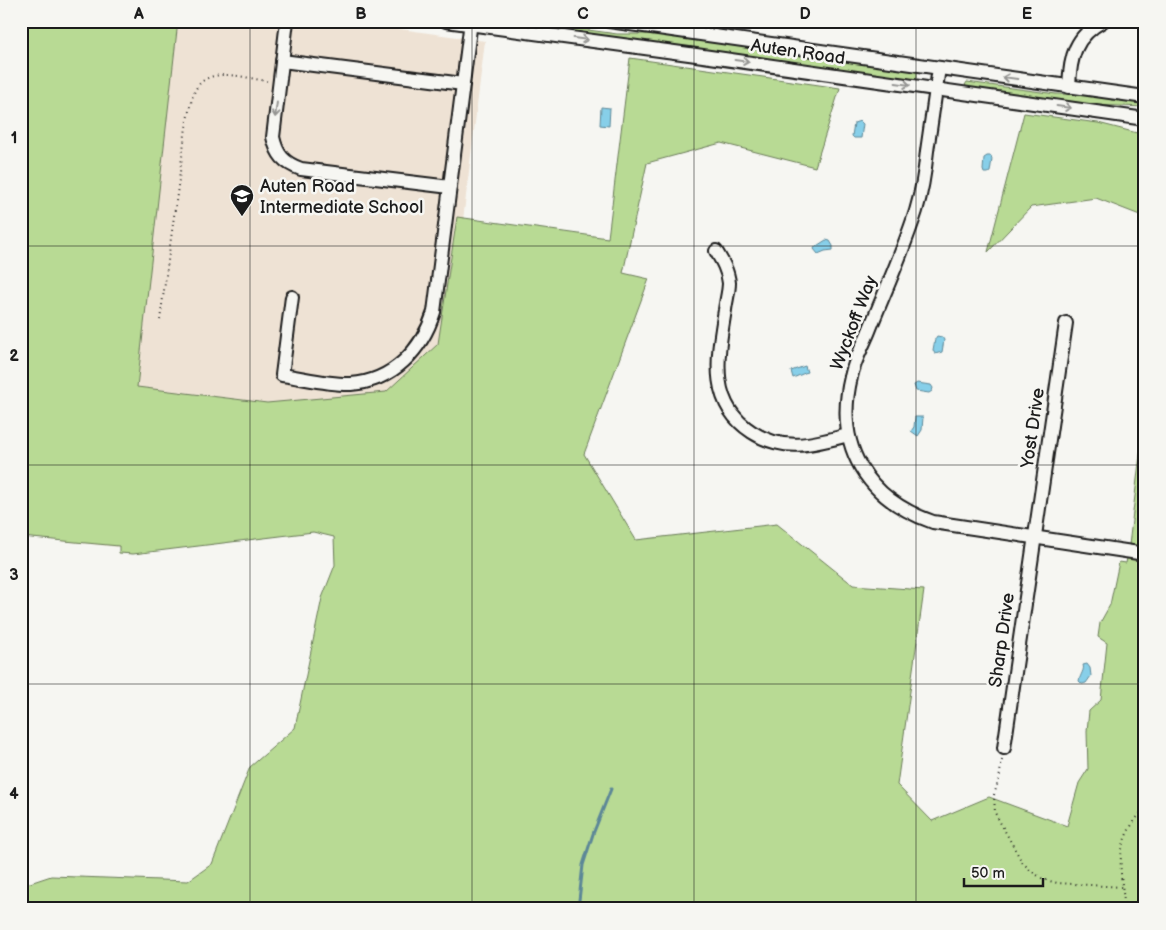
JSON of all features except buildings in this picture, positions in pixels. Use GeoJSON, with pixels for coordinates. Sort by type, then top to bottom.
{"type":"FeatureCollection","features":[{"type":"Feature","properties":{"kind":"street"},"geometry":{"type":"LineString","coordinates":[[287,21],[273,137],[279,155],[286,162],[301,169],[450,187]]}},
{"type":"Feature","properties":{"kind":"street","name":"Auten Road"},"geometry":{"type":"LineString","coordinates":[[446,21],[1145,119]]}},
{"type":"Feature","properties":{"kind":"street","name":"Auten Road"},"geometry":{"type":"LineString","coordinates":[[609,21],[1145,97]]}},
{"type":"Feature","properties":{"kind":"street"},"geometry":{"type":"LineString","coordinates":[[1069,87],[1070,68],[1078,43],[1088,30],[1103,21]]}},
{"type":"Feature","properties":{"kind":"street"},"geometry":{"type":"LineString","coordinates":[[292,297],[282,375],[351,384],[366,381],[383,376],[398,367],[409,358],[420,344],[429,328],[434,312],[471,23]]}},
{"type":"Feature","properties":{"kind":"street"},"geometry":{"type":"LineString","coordinates":[[282,61],[463,84]]}},
{"type":"Feature","properties":{"kind":"street","name":"Wyckoff Way"},"geometry":{"type":"LineString","coordinates":[[939,68],[923,181],[917,208],[851,376],[847,406],[848,434],[865,474],[887,498],[916,516],[933,522],[1145,554]]}},
{"type":"Feature","properties":{"kind":"street"},"geometry":{"type":"LineString","coordinates":[[716,251],[725,266],[729,283],[718,350],[719,384],[724,399],[735,416],[758,436],[782,444],[804,445],[848,434]]}},
{"type":"Feature","properties":{"kind":"street","name":"Yost Drive"},"geometry":{"type":"LineString","coordinates":[[1035,537],[1066,323]]}},
{"type":"Feature","properties":{"kind":"street","name":"Sharp Drive"},"geometry":{"type":"LineString","coordinates":[[1004,748],[1035,537]]}},
{"type":"Feature","properties":{"kind":"path"},"geometry":{"type":"LineString","coordinates":[[160,320],[187,120],[194,92],[201,82],[210,76],[220,75],[280,82]]}},
{"type":"Feature","properties":{"kind":"path"},"geometry":{"type":"LineString","coordinates":[[1004,748],[1000,776],[994,795],[995,813],[1022,862],[1043,879],[1057,882],[1122,887]]}},
{"type":"Feature","properties":{"kind":"path"},"geometry":{"type":"LineString","coordinates":[[1125,909],[1121,854],[1123,838],[1136,817],[1145,808]]}},
{"type":"Feature","properties":{"kind":"shaded area","name":"Auten Road Intermediate School"},"geometry":{"type":"Polygon","coordinates":[[[21,21],[344,21],[485,41],[437,432],[130,548],[21,537],[21,21]]]}},
{"type":"Feature","properties":{"kind":"green space"},"geometry":{"type":"Polygon","coordinates":[[[21,21],[178,21],[137,387],[267,403],[386,392],[438,344],[457,217],[608,238],[630,58],[840,88],[815,167],[721,143],[647,163],[623,273],[649,279],[584,454],[636,540],[777,524],[853,585],[924,590],[897,785],[932,821],[989,797],[1067,826],[1079,783],[1088,769],[1087,731],[1089,711],[1101,700],[1107,643],[1098,637],[1100,623],[1110,605],[1119,562],[1126,563],[1127,558],[1145,560],[1145,909],[21,909],[21,886],[51,876],[188,881],[212,864],[250,767],[295,728],[322,598],[335,565],[334,537],[313,532],[133,554],[119,553],[119,546],[21,537],[21,21]]]}},
{"type":"Feature","properties":{"kind":"green space"},"geometry":{"type":"Polygon","coordinates":[[[499,21],[523,21],[617,34],[654,34],[914,70],[917,72],[917,78],[913,79],[501,23],[499,21]]]}},
{"type":"Feature","properties":{"kind":"green space"},"geometry":{"type":"Polygon","coordinates":[[[967,82],[1056,94],[1095,95],[1145,102],[1145,107],[1093,105],[967,87],[965,85],[967,82]]]}},
{"type":"Feature","properties":{"kind":"green space"},"geometry":{"type":"Polygon","coordinates":[[[1024,113],[1098,123],[1145,135],[1145,217],[1096,198],[1031,207],[988,252],[1024,113]]]}},
{"type":"Feature","properties":{"kind":"green space"},"geometry":{"type":"Polygon","coordinates":[[[1145,413],[1145,547],[1129,545],[1145,413]]]}},
{"type":"Feature","properties":{"kind":"water"},"geometry":{"type":"Polygon","coordinates":[[[601,107],[610,108],[609,126],[600,125],[601,107]]]}},
{"type":"Feature","properties":{"kind":"water"},"geometry":{"type":"Polygon","coordinates":[[[860,121],[863,124],[861,138],[854,138],[852,136],[854,123],[860,121]]]}},
{"type":"Feature","properties":{"kind":"water"},"geometry":{"type":"Polygon","coordinates":[[[991,156],[992,159],[990,172],[984,173],[984,158],[991,156]]]}},
{"type":"Feature","properties":{"kind":"water"},"geometry":{"type":"Polygon","coordinates":[[[826,240],[830,241],[833,250],[818,254],[814,249],[815,247],[826,240]]]}},
{"type":"Feature","properties":{"kind":"water"},"geometry":{"type":"Polygon","coordinates":[[[937,336],[942,337],[944,340],[942,352],[935,354],[933,350],[937,336]]]}},
{"type":"Feature","properties":{"kind":"water"},"geometry":{"type":"Polygon","coordinates":[[[805,366],[807,372],[793,378],[791,371],[805,366]]]}},
{"type":"Feature","properties":{"kind":"water"},"geometry":{"type":"Polygon","coordinates":[[[917,383],[931,385],[932,391],[929,393],[916,391],[914,385],[917,383]]]}},
{"type":"Feature","properties":{"kind":"water"},"geometry":{"type":"Polygon","coordinates":[[[915,417],[923,417],[922,430],[918,436],[911,431],[914,427],[915,417]]]}},
{"type":"Feature","properties":{"kind":"water"},"geometry":{"type":"Polygon","coordinates":[[[1087,664],[1090,668],[1091,676],[1086,683],[1082,684],[1079,681],[1083,665],[1087,664]]]}},
{"type":"Feature","properties":{"kind":"waterway"},"geometry":{"type":"LineString","coordinates":[[578,909],[583,865],[611,789]]}},
{"type":"Feature","properties":{"kind":"place","name":"Auten Road Intermediate School"},"geometry":{"type":"Point","coordinates":[242,217]}}]}
